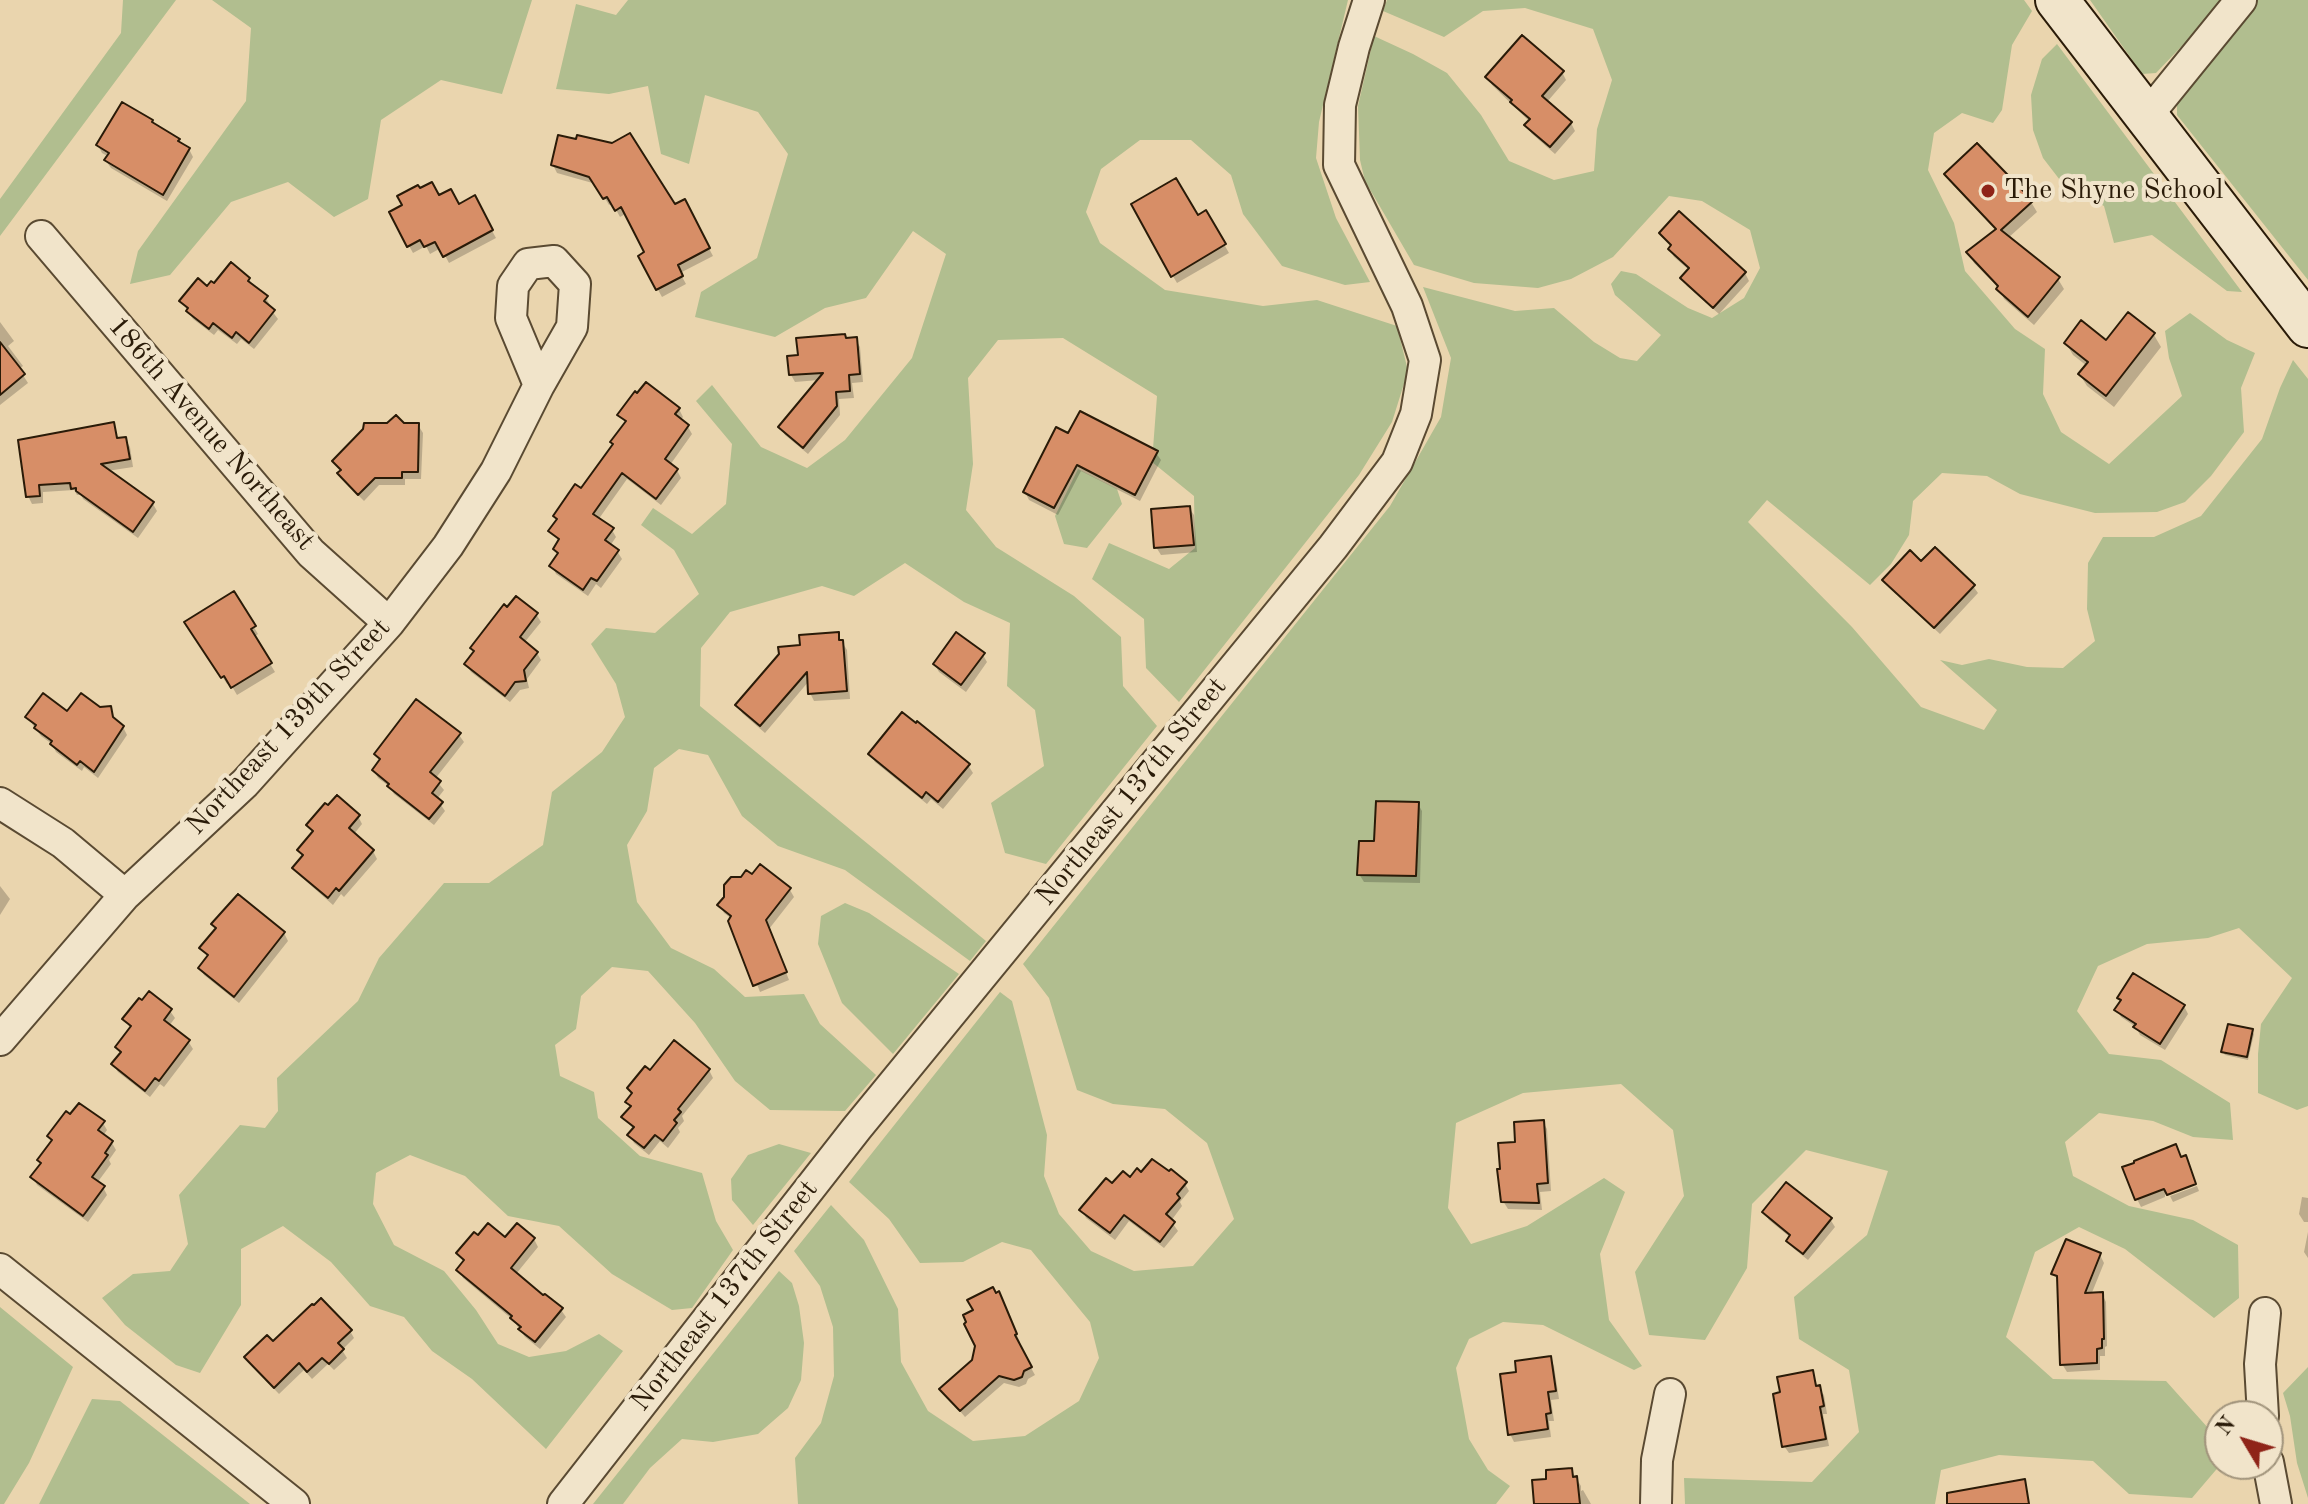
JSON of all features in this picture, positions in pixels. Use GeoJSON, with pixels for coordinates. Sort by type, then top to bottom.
{"type":"FeatureCollection","features":[{"type":"Feature","properties":{"kind":"main road"},"geometry":{"type":"LineString","coordinates":[[2057,0],[2308,326]]}},
{"type":"Feature","properties":{"kind":"street","name":"Northeast 137th Street"},"geometry":{"type":"LineString","coordinates":[[563,1504],[857,1128],[1333,547],[1397,462],[1416,414],[1425,360],[1407,306],[1339,165],[1340,105],[1369,0]]}},
{"type":"Feature","properties":{"kind":"street"},"geometry":{"type":"LineString","coordinates":[[2146,117],[2241,0]]}},
{"type":"Feature","properties":{"kind":"street","name":"186th Avenue Northeast"},"geometry":{"type":"LineString","coordinates":[[41,236],[311,553],[389,623]]}},
{"type":"Feature","properties":{"kind":"street","name":"Northeast 139th Street"},"geometry":{"type":"LineString","coordinates":[[0,1040],[125,895],[245,783],[389,623],[448,546],[496,471],[539,385]]}},
{"type":"Feature","properties":{"kind":"street"},"geometry":{"type":"LineString","coordinates":[[0,803],[63,843],[125,895]]}},
{"type":"Feature","properties":{"kind":"street"},"geometry":{"type":"LineString","coordinates":[[0,1269],[294,1504]]}},
{"type":"Feature","properties":{"kind":"street"},"geometry":{"type":"LineString","coordinates":[[2262,1400],[2260,1364],[2265,1313]]}},
{"type":"Feature","properties":{"kind":"street"},"geometry":{"type":"LineString","coordinates":[[1656,1504],[1657,1460],[1670,1394]]}},
{"type":"Feature","properties":{"kind":"street"},"geometry":{"type":"LineString","coordinates":[[2271,1480],[2276,1504]]}},
{"type":"Feature","properties":{"kind":"green space"},"geometry":{"type":"Polygon","coordinates":[[[123,0],[176,0],[0,236],[0,199],[121,33],[123,0]]]}},
{"type":"Feature","properties":{"kind":"green space"},"geometry":{"type":"Polygon","coordinates":[[[212,0],[532,0],[502,94],[441,80],[381,120],[368,199],[334,217],[288,182],[231,202],[170,275],[130,284],[138,251],[246,101],[251,28],[212,0]]]}},
{"type":"Feature","properties":{"kind":"green space"},"geometry":{"type":"Polygon","coordinates":[[[628,0],[1348,0],[1319,122],[1316,158],[1336,218],[1370,282],[1345,285],[1282,266],[1243,214],[1231,175],[1191,140],[1140,140],[1101,169],[1086,212],[1100,243],[1165,290],[1263,306],[1317,300],[1397,326],[1408,371],[1392,422],[1359,475],[1179,702],[1146,668],[1144,619],[1092,579],[1109,543],[1169,569],[1195,548],[1194,496],[1152,462],[1157,396],[1063,338],[998,340],[968,378],[973,464],[966,510],[996,547],[1074,596],[1121,637],[1123,686],[1157,726],[1046,864],[1005,853],[991,803],[1044,766],[1035,710],[1007,686],[1010,623],[964,602],[905,563],[854,596],[822,586],[730,612],[701,648],[700,706],[986,941],[970,961],[845,870],[778,846],[742,816],[708,755],[679,749],[654,768],[647,811],[627,845],[637,902],[671,948],[714,969],[745,997],[804,994],[820,1024],[876,1075],[845,1111],[770,1110],[735,1081],[695,1023],[648,971],[612,967],[581,996],[576,1029],[555,1045],[560,1076],[594,1092],[598,1118],[640,1156],[702,1173],[716,1221],[733,1250],[692,1308],[672,1310],[612,1274],[559,1226],[508,1216],[465,1176],[410,1155],[376,1173],[373,1204],[394,1245],[444,1271],[476,1310],[498,1344],[529,1357],[566,1351],[599,1334],[623,1351],[546,1449],[472,1379],[432,1351],[404,1317],[370,1306],[331,1262],[283,1226],[241,1249],[241,1305],[200,1373],[176,1365],[125,1325],[102,1298],[133,1274],[170,1271],[188,1244],[179,1195],[240,1125],[265,1128],[278,1111],[277,1078],[358,1001],[379,958],[444,883],[489,883],[543,845],[552,792],[602,752],[625,717],[616,684],[591,644],[606,628],[655,633],[699,594],[674,550],[641,525],[653,508],[692,534],[726,504],[732,444],[696,401],[712,385],[761,447],[807,468],[845,440],[912,358],[946,254],[913,231],[866,298],[825,308],[775,337],[695,317],[701,292],[757,258],[788,154],[758,112],[705,95],[689,164],[661,154],[648,86],[609,94],[556,89],[576,4],[616,15],[628,0]]]}},
{"type":"Feature","properties":{"kind":"green space"},"geometry":{"type":"Polygon","coordinates":[[[1387,0],[2024,0],[2032,11],[2012,45],[2002,110],[1993,123],[1962,113],[1934,133],[1928,170],[1954,223],[1965,271],[2015,329],[2045,349],[2043,394],[2061,432],[2109,464],[2182,396],[2169,358],[2165,331],[2190,313],[2227,340],[2255,353],[2241,388],[2244,432],[2211,476],[2185,502],[2157,512],[2095,513],[2020,494],[1987,476],[1942,473],[1913,501],[1909,535],[1891,564],[1870,585],[1767,500],[1748,522],[1852,627],[1921,707],[1984,730],[1997,710],[1940,660],[1962,665],[1989,659],[2027,667],[2063,668],[2095,641],[2087,609],[2088,563],[2103,537],[2154,537],[2201,516],[2262,439],[2293,360],[2308,379],[2308,1106],[2297,1110],[2258,1093],[2261,1024],[2292,978],[2239,928],[2208,938],[2147,944],[2098,966],[2077,1011],[2109,1054],[2161,1060],[2230,1103],[2233,1140],[2193,1137],[2153,1121],[2099,1113],[2065,1142],[2073,1176],[2129,1206],[2193,1220],[2238,1245],[2239,1298],[2214,1318],[2125,1249],[2079,1227],[2035,1252],[2006,1337],[2053,1379],[2166,1381],[2204,1423],[2204,1480],[2207,1480],[2192,1498],[2129,1494],[2093,1461],[1999,1455],[1941,1470],[1935,1504],[1685,1504],[1684,1478],[1812,1482],[1859,1432],[1849,1370],[1799,1339],[1794,1297],[1867,1235],[1888,1171],[1806,1150],[1752,1204],[1747,1268],[1705,1340],[1649,1335],[1635,1272],[1684,1196],[1673,1130],[1621,1084],[1523,1093],[1456,1123],[1448,1208],[1471,1244],[1527,1226],[1604,1178],[1625,1192],[1600,1254],[1609,1320],[1642,1366],[1634,1370],[1543,1325],[1503,1322],[1469,1339],[1456,1368],[1469,1439],[1488,1470],[1510,1486],[1496,1504],[798,1504],[795,1458],[821,1423],[834,1376],[833,1327],[820,1286],[794,1251],[831,1205],[864,1240],[898,1309],[901,1362],[928,1411],[973,1441],[1025,1436],[1079,1401],[1099,1358],[1090,1322],[1031,1250],[1002,1242],[963,1262],[920,1263],[889,1219],[849,1182],[1000,992],[1012,1001],[1047,1135],[1044,1176],[1059,1214],[1091,1251],[1134,1271],[1193,1266],[1234,1219],[1207,1143],[1165,1109],[1113,1104],[1077,1090],[1049,998],[1023,964],[1390,506],[1441,417],[1451,358],[1423,287],[1515,311],[1554,308],[1594,342],[1620,358],[1637,361],[1661,335],[1615,295],[1611,284],[1621,271],[1636,274],[1688,308],[1712,318],[1744,298],[1760,268],[1750,230],[1702,201],[1669,196],[1613,257],[1571,279],[1538,288],[1474,283],[1414,265],[1365,181],[1360,160],[1358,106],[1374,36],[1447,73],[1481,115],[1509,161],[1554,180],[1594,171],[1597,129],[1612,80],[1593,29],[1525,8],[1483,11],[1444,37],[1383,11],[1387,0]]]}},
{"type":"Feature","properties":{"kind":"green space"},"geometry":{"type":"Polygon","coordinates":[[[2090,0],[2226,0],[2156,73],[2142,74],[2090,0]]]}},
{"type":"Feature","properties":{"kind":"green space"},"geometry":{"type":"Polygon","coordinates":[[[2255,0],[2308,0],[2308,280],[2177,115],[2177,98],[2255,0]]]}},
{"type":"Feature","properties":{"kind":"green space"},"geometry":{"type":"Polygon","coordinates":[[[2057,44],[2242,292],[2227,291],[2152,235],[2114,243],[2104,206],[2063,184],[2043,158],[2033,130],[2031,95],[2042,59],[2057,44]]]}},
{"type":"Feature","properties":{"kind":"green space"},"geometry":{"type":"Polygon","coordinates":[[[1078,469],[1117,489],[1122,504],[1087,548],[1064,544],[1055,516],[1078,469]]]}},
{"type":"Feature","properties":{"kind":"green space"},"geometry":{"type":"Polygon","coordinates":[[[845,903],[869,913],[959,974],[893,1054],[842,1003],[818,944],[821,916],[845,903]]]}},
{"type":"Feature","properties":{"kind":"green space"},"geometry":{"type":"Polygon","coordinates":[[[779,1144],[811,1153],[753,1225],[732,1200],[731,1179],[748,1155],[779,1144]]]}},
{"type":"Feature","properties":{"kind":"green space"},"geometry":{"type":"Polygon","coordinates":[[[779,1271],[792,1283],[804,1343],[801,1380],[788,1408],[758,1434],[713,1442],[682,1439],[650,1468],[623,1504],[593,1504],[779,1271]]]}},
{"type":"Feature","properties":{"kind":"green space"},"geometry":{"type":"Polygon","coordinates":[[[0,1307],[73,1367],[29,1463],[4,1504],[0,1504],[0,1307]]]}},
{"type":"Feature","properties":{"kind":"green space"},"geometry":{"type":"Polygon","coordinates":[[[2308,1367],[2308,1498],[2297,1463],[2283,1393],[2308,1367]]]}},
{"type":"Feature","properties":{"kind":"green space"},"geometry":{"type":"Polygon","coordinates":[[[92,1399],[120,1401],[250,1504],[39,1504],[92,1399]]]}},
{"type":"Feature","properties":{"kind":"building"},"geometry":{"type":"Polygon","coordinates":[[[1522,35],[1564,71],[1542,96],[1572,122],[1550,147],[1524,125],[1530,119],[1485,77],[1522,35]]]}},
{"type":"Feature","properties":{"kind":"building"},"geometry":{"type":"Polygon","coordinates":[[[122,102],[153,120],[190,148],[163,195],[104,160],[109,153],[96,145],[122,102]]]}},
{"type":"Feature","properties":{"kind":"building"},"geometry":{"type":"Polygon","coordinates":[[[630,133],[675,204],[685,199],[710,248],[678,265],[683,276],[656,290],[638,256],[644,252],[621,207],[615,211],[589,177],[551,165],[558,135],[576,139],[577,135],[612,143],[630,133]]]}},
{"type":"Feature","properties":{"kind":"building"},"geometry":{"type":"Polygon","coordinates":[[[1977,143],[2033,201],[2001,230],[2060,277],[2028,317],[1996,289],[1998,286],[1966,252],[1996,229],[1944,174],[1977,143]]]}},
{"type":"Feature","properties":{"kind":"building"},"geometry":{"type":"Polygon","coordinates":[[[1176,178],[1198,215],[1206,210],[1226,244],[1171,277],[1131,204],[1176,178]]]}},
{"type":"Feature","properties":{"kind":"building"},"geometry":{"type":"Polygon","coordinates":[[[432,182],[439,195],[451,189],[459,204],[475,195],[493,230],[443,257],[435,242],[424,247],[420,240],[407,247],[389,212],[402,205],[397,196],[418,185],[420,188],[432,182]]]}},
{"type":"Feature","properties":{"kind":"building"},"geometry":{"type":"Polygon","coordinates":[[[1679,211],[1746,272],[1713,308],[1680,278],[1689,268],[1668,249],[1671,245],[1659,233],[1679,211]]]}},
{"type":"Feature","properties":{"kind":"building"},"geometry":{"type":"Polygon","coordinates":[[[231,262],[250,278],[248,281],[268,296],[264,301],[275,310],[249,343],[236,332],[232,338],[213,323],[209,329],[186,311],[188,308],[179,301],[198,278],[207,286],[211,281],[214,283],[231,262]]]}},
{"type":"Feature","properties":{"kind":"building"},"geometry":{"type":"Polygon","coordinates":[[[2128,312],[2155,333],[2106,396],[2078,374],[2088,362],[2064,343],[2081,320],[2106,340],[2128,312]]]}},
{"type":"Feature","properties":{"kind":"building"},"geometry":{"type":"Polygon","coordinates":[[[845,334],[846,338],[857,337],[860,374],[849,375],[850,391],[836,392],[837,406],[803,448],[778,427],[823,373],[789,375],[787,356],[798,355],[796,338],[845,334]]]}},
{"type":"Feature","properties":{"kind":"building"},"geometry":{"type":"Polygon","coordinates":[[[0,342],[25,374],[0,395],[0,342]]]}},
{"type":"Feature","properties":{"kind":"building"},"geometry":{"type":"Polygon","coordinates":[[[646,382],[680,408],[675,414],[689,425],[665,459],[678,469],[656,499],[622,473],[593,514],[614,528],[605,540],[619,550],[597,581],[591,578],[583,590],[549,566],[558,553],[553,549],[559,539],[548,531],[557,519],[553,516],[575,484],[581,488],[613,444],[610,442],[626,421],[617,415],[646,382]]]}},
{"type":"Feature","properties":{"kind":"building"},"geometry":{"type":"Polygon","coordinates":[[[1080,411],[1158,451],[1135,495],[1077,465],[1054,508],[1023,492],[1056,427],[1068,433],[1080,411]]]}},
{"type":"Feature","properties":{"kind":"building"},"geometry":{"type":"Polygon","coordinates":[[[396,415],[404,423],[419,423],[418,472],[402,472],[402,478],[375,478],[358,495],[337,473],[341,470],[332,461],[363,429],[364,423],[387,423],[396,415]]]}},
{"type":"Feature","properties":{"kind":"building"},"geometry":{"type":"Polygon","coordinates":[[[114,422],[117,438],[126,437],[130,459],[101,464],[154,502],[133,532],[76,488],[71,489],[70,483],[39,485],[40,496],[26,497],[18,440],[114,422]]]}},
{"type":"Feature","properties":{"kind":"building"},"geometry":{"type":"Polygon","coordinates":[[[1190,506],[1194,545],[1154,548],[1151,509],[1190,506]]]}},
{"type":"Feature","properties":{"kind":"building"},"geometry":{"type":"Polygon","coordinates":[[[1935,547],[1975,585],[1934,628],[1882,580],[1910,550],[1921,561],[1935,547]]]}},
{"type":"Feature","properties":{"kind":"building"},"geometry":{"type":"Polygon","coordinates":[[[234,591],[256,626],[251,629],[272,663],[231,688],[184,622],[234,591]]]}},
{"type":"Feature","properties":{"kind":"building"},"geometry":{"type":"Polygon","coordinates":[[[516,596],[538,613],[520,637],[538,652],[524,670],[526,681],[515,682],[505,696],[464,664],[474,651],[470,648],[504,604],[507,607],[516,596]]]}},
{"type":"Feature","properties":{"kind":"building"},"geometry":{"type":"Polygon","coordinates":[[[839,632],[839,640],[843,640],[847,691],[808,694],[807,672],[760,726],[735,705],[779,654],[778,647],[800,645],[799,635],[839,632]]]}},
{"type":"Feature","properties":{"kind":"building"},"geometry":{"type":"Polygon","coordinates":[[[956,632],[985,653],[961,685],[933,664],[956,632]]]}},
{"type":"Feature","properties":{"kind":"building"},"geometry":{"type":"Polygon","coordinates":[[[43,693],[67,711],[81,693],[100,707],[111,706],[113,717],[124,726],[94,772],[80,761],[77,765],[50,744],[52,741],[25,717],[43,693]]]}},
{"type":"Feature","properties":{"kind":"building"},"geometry":{"type":"Polygon","coordinates":[[[416,699],[461,733],[430,772],[441,781],[432,793],[443,802],[429,819],[372,770],[380,759],[374,754],[416,699]]]}},
{"type":"Feature","properties":{"kind":"building"},"geometry":{"type":"Polygon","coordinates":[[[902,712],[970,764],[938,802],[926,792],[922,798],[868,754],[902,712]]]}},
{"type":"Feature","properties":{"kind":"building"},"geometry":{"type":"Polygon","coordinates":[[[337,795],[360,815],[349,828],[374,850],[339,891],[336,888],[328,898],[292,868],[303,855],[297,850],[313,831],[306,825],[325,803],[328,805],[337,795]]]}},
{"type":"Feature","properties":{"kind":"building"},"geometry":{"type":"Polygon","coordinates":[[[1376,801],[1419,802],[1416,876],[1357,875],[1359,841],[1374,841],[1376,801]]]}},
{"type":"Feature","properties":{"kind":"building"},"geometry":{"type":"Polygon","coordinates":[[[760,864],[791,888],[766,920],[787,972],[753,986],[728,921],[731,916],[717,905],[724,897],[724,885],[731,877],[741,877],[746,870],[752,874],[760,864]]]}},
{"type":"Feature","properties":{"kind":"building"},"geometry":{"type":"Polygon","coordinates":[[[238,894],[285,932],[234,997],[198,968],[208,955],[199,948],[216,928],[211,924],[238,894]]]}},
{"type":"Feature","properties":{"kind":"building"},"geometry":{"type":"Polygon","coordinates":[[[2133,973],[2185,1005],[2160,1044],[2114,1010],[2121,1000],[2117,998],[2133,973]]]}},
{"type":"Feature","properties":{"kind":"building"},"geometry":{"type":"Polygon","coordinates":[[[149,991],[172,1009],[164,1020],[190,1040],[159,1081],[155,1078],[145,1091],[111,1064],[121,1052],[115,1047],[131,1026],[122,1019],[149,991]]]}},
{"type":"Feature","properties":{"kind":"building"},"geometry":{"type":"Polygon","coordinates":[[[2228,1024],[2253,1029],[2247,1057],[2221,1052],[2228,1024]]]}},
{"type":"Feature","properties":{"kind":"building"},"geometry":{"type":"Polygon","coordinates":[[[674,1040],[710,1069],[678,1109],[681,1112],[674,1120],[677,1123],[663,1141],[655,1135],[644,1148],[627,1135],[634,1127],[621,1117],[631,1106],[625,1102],[632,1093],[627,1088],[645,1066],[650,1070],[674,1040]]]}},
{"type":"Feature","properties":{"kind":"building"},"geometry":{"type":"Polygon","coordinates":[[[79,1103],[105,1121],[98,1130],[113,1141],[105,1153],[108,1155],[92,1177],[105,1186],[83,1216],[30,1177],[41,1163],[37,1160],[52,1140],[47,1136],[66,1111],[70,1114],[79,1103]]]}},
{"type":"Feature","properties":{"kind":"building"},"geometry":{"type":"Polygon","coordinates":[[[1544,1120],[1548,1183],[1537,1184],[1539,1203],[1501,1202],[1498,1143],[1515,1142],[1514,1122],[1544,1120]]]}},
{"type":"Feature","properties":{"kind":"building"},"geometry":{"type":"Polygon","coordinates":[[[2176,1144],[2181,1157],[2186,1155],[2196,1184],[2167,1195],[2164,1189],[2135,1200],[2122,1167],[2176,1144]]]}},
{"type":"Feature","properties":{"kind":"building"},"geometry":{"type":"Polygon","coordinates":[[[1152,1159],[1187,1182],[1177,1194],[1180,1198],[1166,1214],[1175,1222],[1160,1242],[1124,1215],[1110,1233],[1079,1210],[1106,1178],[1112,1183],[1123,1171],[1130,1177],[1137,1168],[1141,1172],[1152,1159]]]}},
{"type":"Feature","properties":{"kind":"building"},"geometry":{"type":"Polygon","coordinates":[[[1786,1182],[1832,1218],[1803,1254],[1786,1241],[1790,1235],[1762,1212],[1786,1182]]]}},
{"type":"Feature","properties":{"kind":"building"},"geometry":{"type":"Polygon","coordinates":[[[488,1223],[505,1237],[517,1223],[535,1238],[511,1268],[563,1308],[535,1342],[518,1329],[521,1327],[510,1318],[512,1316],[456,1270],[464,1260],[456,1253],[474,1232],[478,1235],[488,1223]]]}},
{"type":"Feature","properties":{"kind":"building"},"geometry":{"type":"Polygon","coordinates":[[[2066,1239],[2101,1253],[2085,1293],[2103,1292],[2104,1339],[2102,1348],[2097,1349],[2097,1363],[2060,1365],[2057,1276],[2051,1274],[2066,1239]]]}},
{"type":"Feature","properties":{"kind":"building"},"geometry":{"type":"Polygon","coordinates":[[[993,1287],[996,1293],[999,1291],[1015,1335],[1032,1367],[1014,1380],[999,1376],[960,1411],[939,1389],[972,1360],[975,1346],[963,1315],[973,1310],[967,1300],[993,1287]]]}},
{"type":"Feature","properties":{"kind":"building"},"geometry":{"type":"Polygon","coordinates":[[[321,1298],[352,1330],[338,1343],[344,1349],[329,1364],[322,1358],[307,1372],[299,1363],[274,1388],[244,1357],[267,1335],[273,1341],[321,1298]]]}},
{"type":"Feature","properties":{"kind":"building"},"geometry":{"type":"Polygon","coordinates":[[[1551,1356],[1556,1391],[1548,1392],[1551,1413],[1546,1414],[1548,1429],[1508,1435],[1500,1374],[1516,1372],[1515,1361],[1551,1356]]]}},
{"type":"Feature","properties":{"kind":"building"},"geometry":{"type":"Polygon","coordinates":[[[1813,1370],[1824,1406],[1820,1407],[1826,1439],[1782,1447],[1773,1394],[1780,1392],[1777,1377],[1813,1370]]]}},
{"type":"Feature","properties":{"kind":"building"},"geometry":{"type":"Polygon","coordinates":[[[1572,1468],[1573,1477],[1577,1476],[1580,1504],[1534,1504],[1532,1480],[1546,1479],[1546,1470],[1572,1468]]]}},
{"type":"Feature","properties":{"kind":"building"},"geometry":{"type":"Polygon","coordinates":[[[2025,1479],[2029,1504],[1947,1504],[1947,1493],[2025,1479]]]}},
{"type":"Feature","properties":{"kind":"place","name":"The Shyne School"},"geometry":{"type":"Point","coordinates":[1988,191]}}]}
